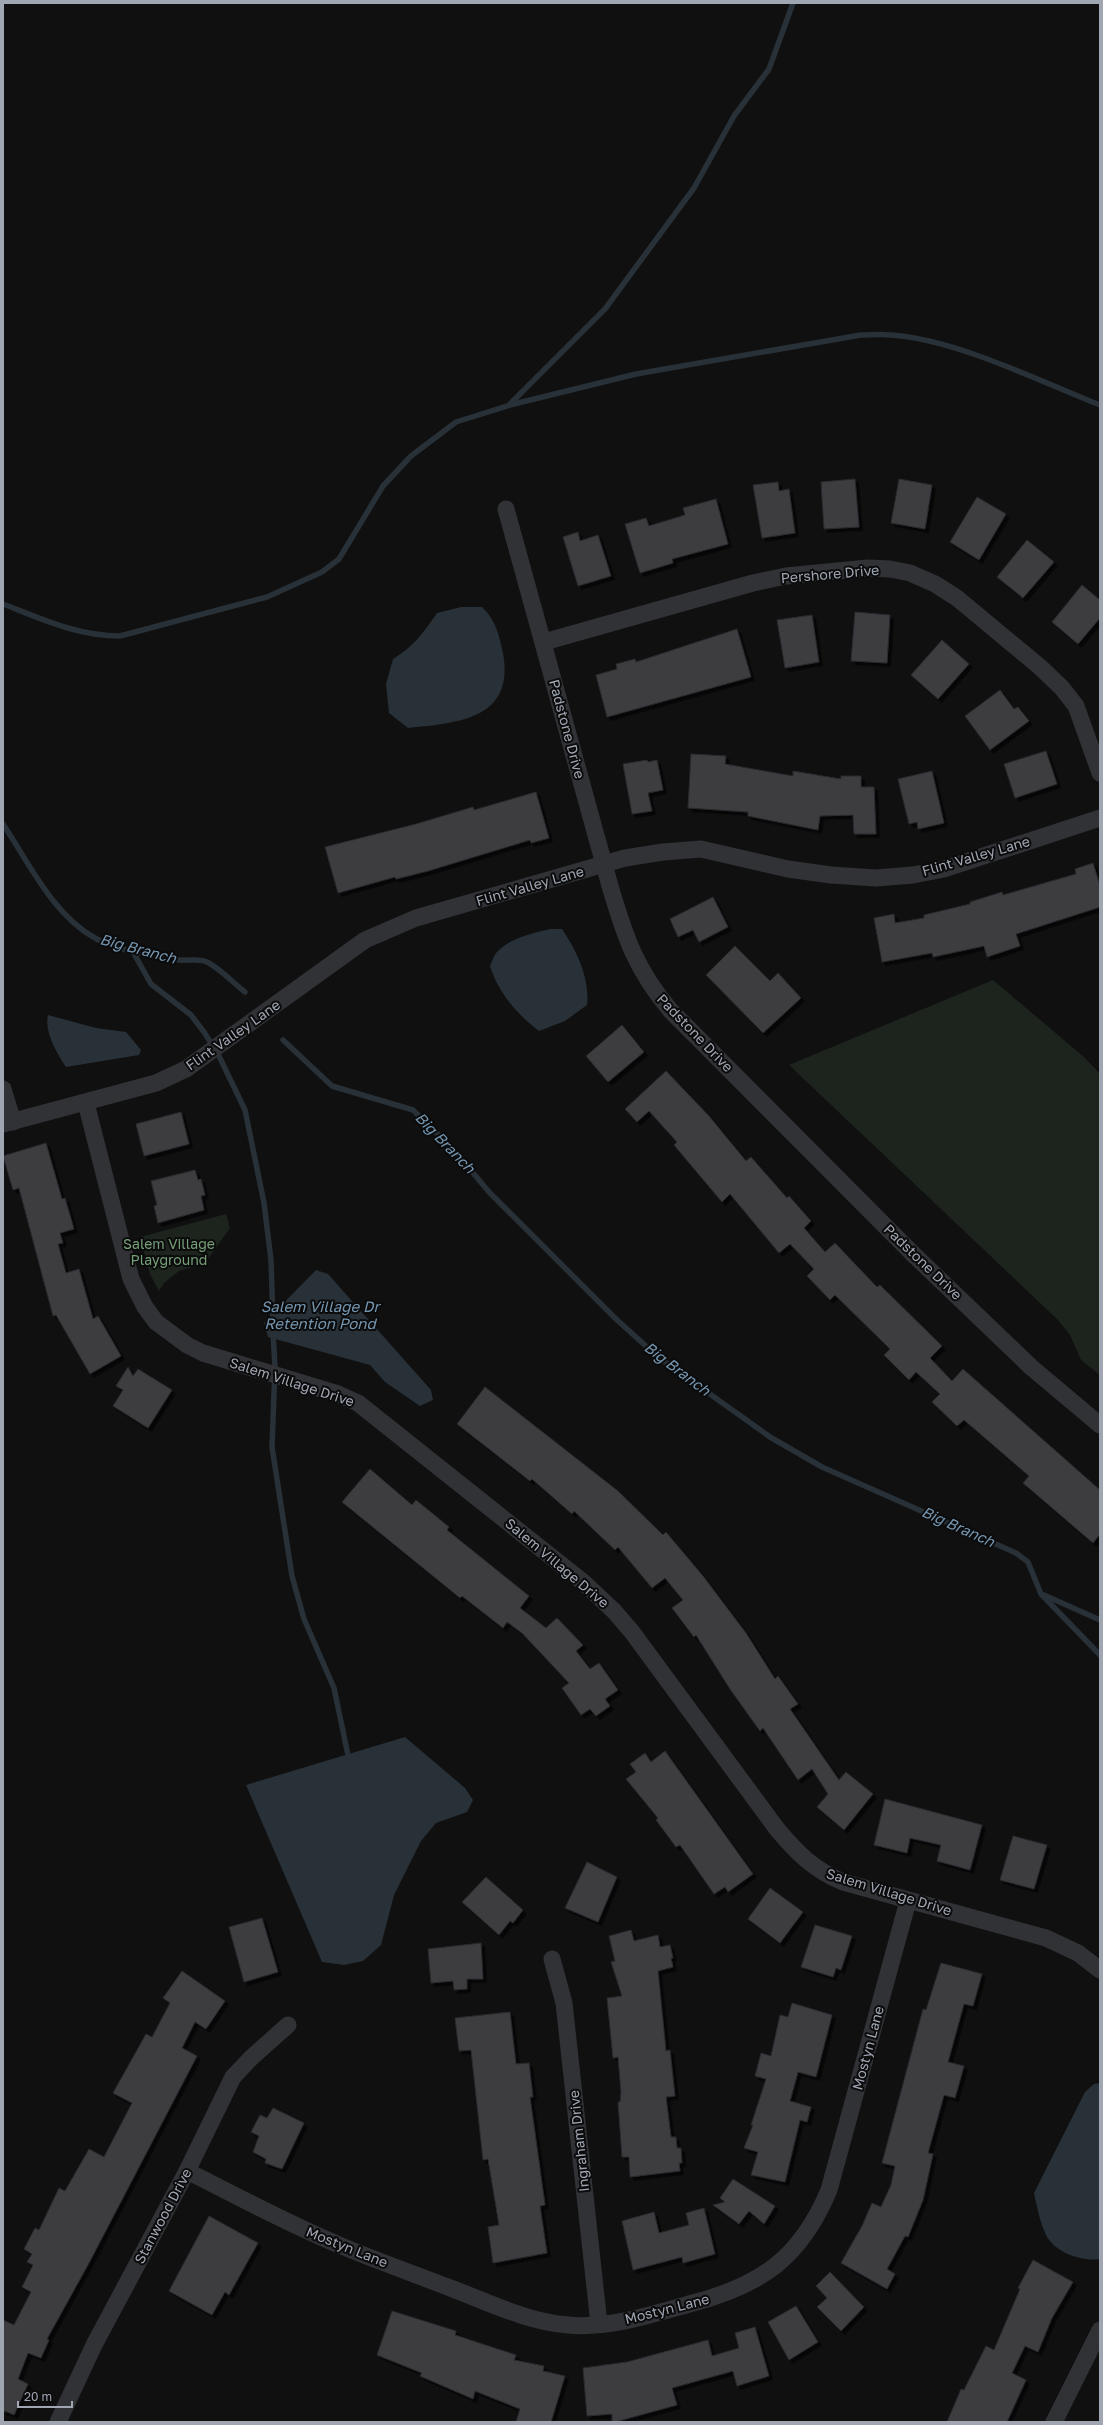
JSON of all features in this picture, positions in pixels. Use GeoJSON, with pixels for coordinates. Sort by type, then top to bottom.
{"type":"FeatureCollection","features":[{"type":"Feature","properties":{"kind":"street","name":"Padstone Drive"},"geometry":{"type":"LineString","coordinates":[[506,509],[544,642],[604,865],[633,956],[643,975],[671,1011],[912,1253],[1031,1367],[1100,1425]]}},
{"type":"Feature","properties":{"kind":"street","name":"Pershore Drive"},"geometry":{"type":"LineString","coordinates":[[544,642],[753,583],[786,576],[868,568],[890,569],[910,573],[935,584],[957,598],[1040,667],[1062,688],[1076,706],[1100,773]]}},
{"type":"Feature","properties":{"kind":"street","name":"Flint Valley Lane"},"geometry":{"type":"LineString","coordinates":[[8,1123],[156,1083],[186,1069],[365,940],[388,928],[416,918],[604,865],[663,852],[701,849],[788,869],[831,875],[876,878],[913,875],[944,869],[1100,818]]}},
{"type":"Feature","properties":{"kind":"street"},"geometry":{"type":"LineString","coordinates":[[3,1089],[8,1123]]}},
{"type":"Feature","properties":{"kind":"street","name":"Salem Village Drive"},"geometry":{"type":"LineString","coordinates":[[86,1103],[131,1280],[145,1307],[156,1322],[187,1345],[203,1353],[338,1394],[358,1403],[374,1413],[583,1582],[614,1611],[632,1632],[799,1855],[826,1875],[908,1901],[1046,1938],[1078,1953],[1100,1970]]}},
{"type":"Feature","properties":{"kind":"street","name":"Mostyn Lane"},"geometry":{"type":"LineString","coordinates":[[187,2171],[285,2221],[344,2247],[499,2306],[553,2324],[569,2326],[599,2324],[647,2315],[739,2288],[766,2273],[782,2261],[810,2229],[830,2190],[908,1901]]}},
{"type":"Feature","properties":{"kind":"street","name":"Ingraham Drive"},"geometry":{"type":"LineString","coordinates":[[552,1959],[564,2003],[599,2324]]}},
{"type":"Feature","properties":{"kind":"street","name":"Stanwood Drive"},"geometry":{"type":"LineString","coordinates":[[58,2422],[94,2345],[187,2171],[233,2077],[251,2058],[288,2025]]}},
{"type":"Feature","properties":{"kind":"street"},"geometry":{"type":"LineString","coordinates":[[1054,2422],[1100,2330]]}},
{"type":"Feature","properties":{"kind":"green space"},"geometry":{"type":"Polygon","coordinates":[[[993,980],[1084,1057],[1100,1074],[1100,1375],[1081,1360],[1070,1335],[1057,1319],[789,1065],[993,980]]]}},
{"type":"Feature","properties":{"kind":"green space","name":"Salem Village Playground"},"geometry":{"type":"Polygon","coordinates":[[[226,1214],[230,1228],[205,1263],[179,1271],[164,1283],[159,1291],[150,1274],[140,1237],[226,1214]]]}},
{"type":"Feature","properties":{"kind":"water"},"geometry":{"type":"Polygon","coordinates":[[[461,607],[482,607],[494,623],[503,653],[504,675],[500,692],[492,704],[479,713],[464,719],[408,728],[389,713],[386,684],[393,659],[418,639],[437,613],[461,607]]]}},
{"type":"Feature","properties":{"kind":"water"},"geometry":{"type":"Polygon","coordinates":[[[550,929],[562,929],[573,946],[584,975],[587,1005],[565,1021],[539,1031],[523,1018],[510,1003],[498,986],[490,966],[496,953],[508,943],[536,932],[550,929]]]}},
{"type":"Feature","properties":{"kind":"water"},"geometry":{"type":"Polygon","coordinates":[[[48,1015],[96,1028],[126,1032],[141,1050],[139,1055],[66,1067],[52,1042],[47,1022],[48,1015]]]}},
{"type":"Feature","properties":{"kind":"water","name":"Salem Village Dr Retention Pond"},"geometry":{"type":"Polygon","coordinates":[[[316,1270],[328,1274],[431,1390],[433,1400],[420,1406],[385,1382],[370,1365],[268,1337],[264,1323],[316,1270]]]}},
{"type":"Feature","properties":{"kind":"water"},"geometry":{"type":"Polygon","coordinates":[[[405,1737],[465,1788],[473,1800],[467,1812],[436,1823],[421,1841],[394,1895],[381,1945],[363,1961],[344,1965],[322,1962],[246,1785],[405,1737]]]}},
{"type":"Feature","properties":{"kind":"water"},"geometry":{"type":"Polygon","coordinates":[[[1100,2083],[1100,2259],[1093,2260],[1077,2257],[1062,2251],[1050,2241],[1042,2225],[1034,2193],[1085,2092],[1094,2084],[1100,2083]]]}},
{"type":"Feature","properties":{"kind":"building"},"geometry":{"type":"Polygon","coordinates":[[[855,479],[859,527],[824,529],[821,482],[855,479]]]}},
{"type":"Feature","properties":{"kind":"building"},"geometry":{"type":"Polygon","coordinates":[[[899,479],[932,485],[925,529],[891,523],[899,479]]]}},
{"type":"Feature","properties":{"kind":"building"},"geometry":{"type":"Polygon","coordinates":[[[778,482],[779,491],[789,489],[795,533],[762,538],[753,485],[778,482]]]}},
{"type":"Feature","properties":{"kind":"building"},"geometry":{"type":"Polygon","coordinates":[[[977,497],[1006,514],[979,560],[950,542],[977,497]]]}},
{"type":"Feature","properties":{"kind":"building"},"geometry":{"type":"Polygon","coordinates":[[[716,499],[728,544],[672,559],[673,563],[640,573],[625,524],[646,518],[649,526],[685,515],[683,508],[716,499]]]}},
{"type":"Feature","properties":{"kind":"building"},"geometry":{"type":"Polygon","coordinates":[[[578,532],[580,541],[598,535],[611,576],[578,586],[563,537],[578,532]]]}},
{"type":"Feature","properties":{"kind":"building"},"geometry":{"type":"Polygon","coordinates":[[[1027,540],[1054,562],[1023,598],[997,577],[1027,540]]]}},
{"type":"Feature","properties":{"kind":"building"},"geometry":{"type":"Polygon","coordinates":[[[1082,585],[1100,600],[1100,618],[1078,644],[1052,622],[1082,585]]]}},
{"type":"Feature","properties":{"kind":"building"},"geometry":{"type":"Polygon","coordinates":[[[855,612],[890,615],[887,663],[851,661],[855,612]]]}},
{"type":"Feature","properties":{"kind":"building"},"geometry":{"type":"Polygon","coordinates":[[[812,615],[819,662],[785,668],[777,620],[812,615]]]}},
{"type":"Feature","properties":{"kind":"building"},"geometry":{"type":"Polygon","coordinates":[[[737,629],[751,677],[607,717],[596,675],[617,669],[616,664],[635,659],[636,662],[737,629]]]}},
{"type":"Feature","properties":{"kind":"building"},"geometry":{"type":"Polygon","coordinates":[[[942,640],[969,664],[938,699],[911,675],[942,640]]]}},
{"type":"Feature","properties":{"kind":"building"},"geometry":{"type":"Polygon","coordinates":[[[1000,690],[1014,709],[1018,707],[1029,721],[990,750],[965,716],[1000,690]]]}},
{"type":"Feature","properties":{"kind":"building"},"geometry":{"type":"Polygon","coordinates":[[[1046,751],[1057,784],[1015,798],[1004,764],[1046,751]]]}},
{"type":"Feature","properties":{"kind":"building"},"geometry":{"type":"Polygon","coordinates":[[[691,754],[726,756],[725,764],[793,776],[793,771],[841,779],[841,776],[861,776],[861,787],[874,787],[876,834],[854,834],[853,815],[820,816],[818,830],[748,816],[748,812],[688,808],[691,754]]]}},
{"type":"Feature","properties":{"kind":"building"},"geometry":{"type":"Polygon","coordinates":[[[647,760],[648,762],[657,760],[663,790],[648,793],[652,811],[632,814],[623,764],[647,760]]]}},
{"type":"Feature","properties":{"kind":"building"},"geometry":{"type":"Polygon","coordinates":[[[932,771],[944,823],[918,829],[917,822],[909,824],[898,779],[932,771]]]}},
{"type":"Feature","properties":{"kind":"building"},"geometry":{"type":"Polygon","coordinates":[[[536,792],[549,838],[531,843],[530,840],[428,871],[396,879],[395,877],[338,893],[325,847],[416,824],[473,807],[474,810],[536,792]]]}},
{"type":"Feature","properties":{"kind":"building"},"geometry":{"type":"Polygon","coordinates":[[[1093,863],[1100,886],[1100,907],[1016,934],[1020,946],[987,957],[984,946],[933,957],[932,953],[882,962],[874,918],[894,914],[895,923],[924,918],[924,915],[970,904],[970,902],[1002,892],[1003,895],[1076,874],[1075,869],[1093,863]]]}},
{"type":"Feature","properties":{"kind":"building"},"geometry":{"type":"Polygon","coordinates":[[[713,897],[728,927],[699,942],[693,930],[678,937],[670,919],[713,897]]]}},
{"type":"Feature","properties":{"kind":"building"},"geometry":{"type":"Polygon","coordinates":[[[735,946],[770,981],[778,973],[801,998],[763,1033],[706,975],[735,946]]]}},
{"type":"Feature","properties":{"kind":"building"},"geometry":{"type":"Polygon","coordinates":[[[622,1025],[644,1052],[608,1082],[586,1056],[622,1025]]]}},
{"type":"Feature","properties":{"kind":"building"},"geometry":{"type":"Polygon","coordinates":[[[666,1071],[709,1116],[746,1161],[751,1157],[787,1198],[789,1196],[811,1221],[804,1228],[825,1252],[835,1243],[877,1287],[880,1285],[942,1346],[930,1358],[952,1381],[963,1369],[1100,1490],[1100,1534],[1093,1543],[1023,1483],[1029,1476],[964,1420],[957,1426],[932,1402],[940,1394],[916,1372],[909,1380],[884,1355],[890,1349],[835,1295],[830,1300],[807,1276],[814,1269],[790,1244],[779,1253],[730,1194],[722,1202],[674,1145],[677,1142],[649,1111],[637,1122],[625,1109],[666,1071]]]}},
{"type":"Feature","properties":{"kind":"building"},"geometry":{"type":"Polygon","coordinates":[[[181,1112],[189,1144],[144,1156],[136,1124],[181,1112]]]}},
{"type":"Feature","properties":{"kind":"building"},"geometry":{"type":"Polygon","coordinates":[[[46,1143],[62,1199],[65,1198],[74,1229],[60,1233],[63,1243],[58,1244],[66,1273],[79,1269],[93,1319],[98,1316],[121,1356],[90,1374],[56,1315],[53,1316],[19,1188],[13,1190],[3,1156],[46,1143]]]}},
{"type":"Feature","properties":{"kind":"building"},"geometry":{"type":"Polygon","coordinates":[[[195,1170],[198,1180],[201,1179],[205,1195],[201,1196],[204,1210],[158,1223],[154,1206],[157,1205],[151,1181],[195,1170]]]}},
{"type":"Feature","properties":{"kind":"building"},"geometry":{"type":"Polygon","coordinates":[[[128,1367],[133,1376],[138,1369],[172,1390],[148,1428],[113,1406],[123,1390],[116,1386],[128,1367]]]}},
{"type":"Feature","properties":{"kind":"building"},"geometry":{"type":"Polygon","coordinates":[[[485,1387],[618,1491],[663,1535],[666,1532],[703,1576],[746,1633],[775,1679],[778,1676],[798,1704],[790,1709],[839,1780],[846,1772],[873,1794],[844,1830],[817,1807],[828,1794],[812,1769],[798,1780],[763,1728],[760,1731],[730,1689],[696,1635],[694,1637],[672,1608],[683,1600],[665,1578],[652,1588],[618,1547],[615,1550],[574,1511],[572,1514],[532,1479],[530,1481],[457,1424],[485,1387]]]}},
{"type":"Feature","properties":{"kind":"building"},"geometry":{"type":"Polygon","coordinates":[[[370,1469],[412,1505],[416,1500],[449,1527],[447,1530],[529,1596],[520,1608],[546,1628],[557,1618],[583,1645],[576,1651],[590,1669],[599,1663],[618,1690],[605,1699],[610,1706],[596,1716],[590,1709],[581,1715],[562,1688],[569,1683],[522,1633],[507,1622],[503,1628],[462,1596],[460,1598],[342,1502],[370,1469]]]}},
{"type":"Feature","properties":{"kind":"building"},"geometry":{"type":"Polygon","coordinates":[[[665,1751],[753,1874],[728,1892],[725,1887],[714,1894],[680,1845],[676,1847],[656,1820],[658,1818],[626,1779],[636,1772],[630,1764],[645,1753],[651,1762],[665,1751]]]}},
{"type":"Feature","properties":{"kind":"building"},"geometry":{"type":"Polygon","coordinates":[[[885,1799],[982,1825],[970,1870],[937,1861],[941,1845],[910,1838],[907,1853],[874,1845],[885,1799]]]}},
{"type":"Feature","properties":{"kind":"building"},"geometry":{"type":"Polygon","coordinates":[[[1013,1836],[1047,1845],[1034,1889],[1000,1880],[1013,1836]]]}},
{"type":"Feature","properties":{"kind":"building"},"geometry":{"type":"Polygon","coordinates":[[[587,1862],[617,1877],[598,1922],[565,1908],[587,1862]]]}},
{"type":"Feature","properties":{"kind":"building"},"geometry":{"type":"Polygon","coordinates":[[[486,1877],[523,1910],[513,1923],[510,1921],[499,1935],[462,1902],[486,1877]]]}},
{"type":"Feature","properties":{"kind":"building"},"geometry":{"type":"Polygon","coordinates":[[[770,1888],[803,1912],[780,1943],[748,1919],[770,1888]]]}},
{"type":"Feature","properties":{"kind":"building"},"geometry":{"type":"Polygon","coordinates":[[[262,1918],[278,1972],[244,1982],[229,1927],[262,1918]]]}},
{"type":"Feature","properties":{"kind":"building"},"geometry":{"type":"Polygon","coordinates":[[[815,1925],[852,1936],[841,1970],[836,1968],[833,1977],[801,1967],[815,1925]]]}},
{"type":"Feature","properties":{"kind":"building"},"geometry":{"type":"Polygon","coordinates":[[[631,1930],[634,1941],[658,1935],[660,1947],[670,1945],[673,1958],[671,1958],[673,1967],[658,1971],[666,2051],[670,2050],[675,2096],[666,2097],[671,2137],[676,2137],[677,2148],[681,2148],[682,2163],[679,2163],[680,2171],[630,2177],[629,2157],[622,2157],[618,2102],[620,2102],[621,2092],[618,2057],[613,2058],[607,1998],[622,1996],[611,1962],[615,1961],[609,1936],[631,1930]]]}},
{"type":"Feature","properties":{"kind":"building"},"geometry":{"type":"Polygon","coordinates":[[[481,1943],[483,1979],[467,1979],[467,1989],[454,1990],[453,1981],[431,1983],[428,1949],[481,1943]]]}},
{"type":"Feature","properties":{"kind":"building"},"geometry":{"type":"Polygon","coordinates":[[[941,1963],[982,1974],[973,2006],[964,2004],[948,2062],[964,2066],[955,2098],[944,2095],[928,2153],[933,2154],[923,2200],[908,2237],[905,2236],[887,2269],[895,2274],[887,2289],[841,2263],[862,2226],[872,2203],[881,2207],[891,2185],[895,2166],[882,2163],[923,2009],[926,2010],[941,1963]]]}},
{"type":"Feature","properties":{"kind":"building"},"geometry":{"type":"Polygon","coordinates":[[[182,1971],[225,2001],[206,2029],[195,2022],[182,2048],[197,2056],[89,2263],[47,2339],[49,2340],[41,2358],[28,2353],[18,2379],[28,2384],[14,2415],[5,2411],[3,2413],[3,2320],[14,2325],[31,2292],[22,2287],[33,2265],[27,2262],[32,2254],[24,2249],[35,2228],[39,2230],[59,2188],[65,2191],[89,2149],[104,2157],[132,2103],[113,2093],[146,2034],[152,2037],[170,2003],[163,1998],[182,1971]]]}},
{"type":"Feature","properties":{"kind":"building"},"geometry":{"type":"Polygon","coordinates":[[[792,2003],[832,2015],[816,2077],[798,2072],[790,2101],[811,2107],[807,2122],[800,2120],[785,2182],[751,2175],[758,2152],[744,2148],[753,2125],[751,2125],[766,2079],[755,2076],[761,2053],[771,2056],[780,2015],[788,2017],[792,2003]]]}},
{"type":"Feature","properties":{"kind":"building"},"geometry":{"type":"Polygon","coordinates":[[[510,2012],[516,2064],[529,2063],[533,2097],[530,2097],[545,2205],[540,2206],[547,2253],[493,2263],[488,2227],[499,2225],[488,2159],[483,2160],[471,2050],[459,2051],[455,2018],[510,2012]]]}},
{"type":"Feature","properties":{"kind":"building"},"geometry":{"type":"Polygon","coordinates":[[[273,2108],[304,2123],[282,2169],[265,2163],[266,2159],[253,2152],[259,2136],[251,2132],[260,2115],[267,2118],[273,2108]]]}},
{"type":"Feature","properties":{"kind":"building"},"geometry":{"type":"Polygon","coordinates":[[[733,2179],[775,2206],[764,2224],[749,2211],[739,2224],[713,2205],[725,2202],[720,2198],[733,2179]]]}},
{"type":"Feature","properties":{"kind":"building"},"geometry":{"type":"Polygon","coordinates":[[[704,2208],[715,2254],[683,2263],[682,2257],[633,2270],[622,2221],[654,2212],[659,2233],[689,2225],[686,2213],[704,2208]]]}},
{"type":"Feature","properties":{"kind":"building"},"geometry":{"type":"Polygon","coordinates":[[[209,2216],[258,2243],[229,2295],[225,2292],[212,2315],[169,2291],[209,2216]]]}},
{"type":"Feature","properties":{"kind":"building"},"geometry":{"type":"Polygon","coordinates":[[[1033,2260],[1073,2282],[1052,2318],[1038,2352],[1025,2346],[1012,2373],[1026,2380],[1007,2422],[947,2422],[961,2389],[964,2390],[986,2346],[994,2350],[1020,2289],[1018,2288],[1033,2260]]]}},
{"type":"Feature","properties":{"kind":"building"},"geometry":{"type":"Polygon","coordinates":[[[830,2272],[864,2307],[841,2331],[817,2307],[827,2298],[816,2286],[830,2272]]]}},
{"type":"Feature","properties":{"kind":"building"},"geometry":{"type":"Polygon","coordinates":[[[796,2306],[818,2342],[789,2360],[768,2322],[796,2306]]]}},
{"type":"Feature","properties":{"kind":"building"},"geometry":{"type":"Polygon","coordinates":[[[392,2311],[456,2331],[455,2335],[516,2355],[514,2360],[544,2366],[543,2371],[565,2376],[551,2422],[516,2422],[520,2409],[475,2391],[473,2399],[420,2376],[422,2373],[377,2355],[392,2311]]]}},
{"type":"Feature","properties":{"kind":"building"},"geometry":{"type":"Polygon","coordinates":[[[755,2327],[769,2376],[737,2386],[733,2371],[672,2388],[677,2405],[615,2422],[612,2422],[612,2414],[587,2416],[583,2368],[627,2362],[708,2340],[712,2356],[739,2348],[735,2333],[755,2327]]]}},
{"type":"Feature","properties":{"kind":"waterway"},"geometry":{"type":"LineString","coordinates":[[510,404],[605,309],[694,188],[734,116],[769,69],[793,3]]}},
{"type":"Feature","properties":{"kind":"waterway"},"geometry":{"type":"LineString","coordinates":[[3,604],[74,630],[120,636],[267,597],[322,572],[339,559],[383,486],[411,456],[456,422],[510,405],[636,374],[861,335],[887,335],[916,338],[942,344],[997,362],[1100,405]]}},
{"type":"Feature","properties":{"kind":"waterway","name":"Big Branch"},"geometry":{"type":"LineString","coordinates":[[3,824],[32,871],[54,902],[80,928],[95,938],[113,946],[171,959],[204,961],[217,968],[245,992]]}},
{"type":"Feature","properties":{"kind":"waterway"},"geometry":{"type":"LineString","coordinates":[[132,950],[151,984],[191,1015],[204,1032],[219,1056],[245,1110],[264,1203],[271,1260],[273,1320]]}},
{"type":"Feature","properties":{"kind":"waterway","name":"Big Branch"},"geometry":{"type":"LineString","coordinates":[[283,1040],[332,1086],[413,1110],[453,1149],[489,1192],[616,1319],[658,1357],[770,1437],[822,1467],[1016,1553],[1028,1562],[1041,1594],[1100,1655]]}},
{"type":"Feature","properties":{"kind":"waterway"},"geometry":{"type":"LineString","coordinates":[[273,1332],[275,1367],[272,1447],[292,1576],[304,1619],[334,1688],[349,1760]]}},
{"type":"Feature","properties":{"kind":"waterway"},"geometry":{"type":"LineString","coordinates":[[1044,1595],[1100,1620]]}}]}
